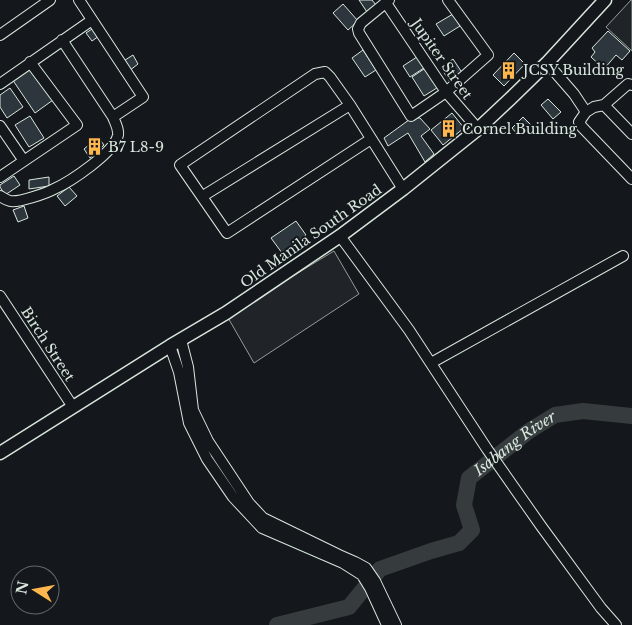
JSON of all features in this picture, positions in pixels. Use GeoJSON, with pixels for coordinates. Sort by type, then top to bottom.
{"type":"FeatureCollection","features":[{"type":"Feature","properties":{"kind":"main road","name":"Old Manila South Road"},"geometry":{"type":"LineString","coordinates":[[0,453],[226,313],[340,236],[402,190],[478,129],[547,63],[605,0]]}},
{"type":"Feature","properties":{"kind":"street"},"geometry":{"type":"LineString","coordinates":[[0,35],[50,0]]}},
{"type":"Feature","properties":{"kind":"street"},"geometry":{"type":"LineString","coordinates":[[79,0],[143,97],[113,117]]}},
{"type":"Feature","properties":{"kind":"street"},"geometry":{"type":"LineString","coordinates":[[388,1],[361,23],[358,29],[412,116],[446,92],[488,54],[448,0]]}},
{"type":"Feature","properties":{"kind":"street","name":"Jupiter Street"},"geometry":{"type":"LineString","coordinates":[[388,1],[446,92],[478,129]]}},
{"type":"Feature","properties":{"kind":"street"},"geometry":{"type":"LineString","coordinates":[[0,84],[92,20]]}},
{"type":"Feature","properties":{"kind":"street"},"geometry":{"type":"LineString","coordinates":[[0,196],[10,201],[18,201],[54,190],[83,171],[115,143],[118,127],[113,117],[62,40]]}},
{"type":"Feature","properties":{"kind":"street"},"geometry":{"type":"LineString","coordinates":[[0,177],[78,125],[30,62]]}},
{"type":"Feature","properties":{"kind":"street"},"geometry":{"type":"LineString","coordinates":[[547,63],[574,94],[586,112]]}},
{"type":"Feature","properties":{"kind":"street"},"geometry":{"type":"LineString","coordinates":[[371,139],[227,233],[180,165],[315,74],[325,72],[350,105],[371,139],[402,190]]}},
{"type":"Feature","properties":{"kind":"street"},"geometry":{"type":"LineString","coordinates":[[632,85],[628,84],[604,105],[594,107],[586,112],[579,122],[632,179]]}},
{"type":"Feature","properties":{"kind":"street"},"geometry":{"type":"LineString","coordinates":[[203,196],[350,105]]}},
{"type":"Feature","properties":{"kind":"street"},"geometry":{"type":"LineString","coordinates":[[604,105],[632,134]]}},
{"type":"Feature","properties":{"kind":"street"},"geometry":{"type":"LineString","coordinates":[[1,129],[24,162]]}},
{"type":"Feature","properties":{"kind":"street"},"geometry":{"type":"LineString","coordinates":[[340,236],[409,330],[541,526],[601,608],[616,625]]}},
{"type":"Feature","properties":{"kind":"street"},"geometry":{"type":"LineString","coordinates":[[431,363],[623,256]]}},
{"type":"Feature","properties":{"kind":"street","name":"Birch Street"},"geometry":{"type":"LineString","coordinates":[[0,296],[73,407]]}},
{"type":"Feature","properties":{"kind":"street"},"geometry":{"type":"LineString","coordinates":[[176,343],[189,423],[207,459],[233,497],[262,528],[364,572],[396,625]]}},
{"type":"Feature","properties":{"kind":"street"},"geometry":{"type":"LineString","coordinates":[[372,584],[388,625]]}},
{"type":"Feature","properties":{"kind":"shaded area"},"geometry":{"type":"Polygon","coordinates":[[[632,0],[632,51],[606,27],[632,0]]]}},
{"type":"Feature","properties":{"kind":"shaded area"},"geometry":{"type":"Polygon","coordinates":[[[334,251],[359,294],[254,363],[227,316],[334,251]]]}},
{"type":"Feature","properties":{"kind":"building"},"geometry":{"type":"Polygon","coordinates":[[[359,0],[372,0],[376,5],[367,12],[359,0]]]}},
{"type":"Feature","properties":{"kind":"building"},"geometry":{"type":"Polygon","coordinates":[[[343,4],[358,21],[348,30],[333,13],[343,4]]]}},
{"type":"Feature","properties":{"kind":"building"},"geometry":{"type":"Polygon","coordinates":[[[453,14],[460,26],[444,36],[436,24],[453,14]]]}},
{"type":"Feature","properties":{"kind":"building"},"geometry":{"type":"Polygon","coordinates":[[[92,29],[99,36],[92,41],[86,33],[92,29]]]}},
{"type":"Feature","properties":{"kind":"building"},"geometry":{"type":"Polygon","coordinates":[[[425,31],[432,41],[427,45],[420,36],[425,31]]]}},
{"type":"Feature","properties":{"kind":"building"},"geometry":{"type":"Polygon","coordinates":[[[608,31],[630,51],[622,60],[616,55],[604,69],[591,57],[595,52],[592,48],[608,31]]]}},
{"type":"Feature","properties":{"kind":"building"},"geometry":{"type":"Polygon","coordinates":[[[363,50],[376,70],[365,77],[352,58],[363,50]]]}},
{"type":"Feature","properties":{"kind":"building","name":"JCSY Building"},"geometry":{"type":"Polygon","coordinates":[[[514,53],[525,64],[504,86],[493,75],[514,53]]]}},
{"type":"Feature","properties":{"kind":"building"},"geometry":{"type":"Polygon","coordinates":[[[133,55],[138,64],[129,71],[122,62],[133,55]]]}},
{"type":"Feature","properties":{"kind":"building"},"geometry":{"type":"Polygon","coordinates":[[[420,55],[427,66],[410,77],[403,66],[420,55]]]}},
{"type":"Feature","properties":{"kind":"building"},"geometry":{"type":"Polygon","coordinates":[[[453,59],[463,74],[450,82],[441,68],[453,59]]]}},
{"type":"Feature","properties":{"kind":"building"},"geometry":{"type":"Polygon","coordinates":[[[30,67],[53,100],[35,113],[12,79],[30,67]]]}},
{"type":"Feature","properties":{"kind":"building"},"geometry":{"type":"Polygon","coordinates":[[[427,67],[440,86],[424,96],[412,77],[427,67]]]}},
{"type":"Feature","properties":{"kind":"building"},"geometry":{"type":"Polygon","coordinates":[[[10,88],[23,107],[7,118],[0,107],[0,95],[10,88]]]}},
{"type":"Feature","properties":{"kind":"building"},"geometry":{"type":"Polygon","coordinates":[[[548,99],[561,112],[553,119],[541,105],[548,99]]]}},
{"type":"Feature","properties":{"kind":"building","name":"Cornel Building"},"geometry":{"type":"Polygon","coordinates":[[[452,113],[464,128],[443,145],[431,130],[452,113]]]}},
{"type":"Feature","properties":{"kind":"building"},"geometry":{"type":"Polygon","coordinates":[[[30,116],[44,138],[29,147],[15,125],[30,116]]]}},
{"type":"Feature","properties":{"kind":"building"},"geometry":{"type":"Polygon","coordinates":[[[413,117],[420,118],[430,129],[421,136],[434,154],[425,162],[408,133],[388,146],[384,138],[413,117]]]}},
{"type":"Feature","properties":{"kind":"building"},"geometry":{"type":"Polygon","coordinates":[[[523,117],[531,125],[519,136],[512,128],[523,117]]]}},
{"type":"Feature","properties":{"kind":"building","name":"B7 L8-9"},"geometry":{"type":"Polygon","coordinates":[[[98,137],[104,145],[90,158],[84,149],[98,137]]]}},
{"type":"Feature","properties":{"kind":"building"},"geometry":{"type":"Polygon","coordinates":[[[14,176],[20,185],[5,195],[0,185],[14,176]]]}},
{"type":"Feature","properties":{"kind":"building"},"geometry":{"type":"Polygon","coordinates":[[[49,177],[49,186],[29,189],[29,180],[49,177]]]}},
{"type":"Feature","properties":{"kind":"building"},"geometry":{"type":"Polygon","coordinates":[[[69,187],[77,196],[65,206],[57,196],[69,187]]]}},
{"type":"Feature","properties":{"kind":"building"},"geometry":{"type":"Polygon","coordinates":[[[24,206],[28,218],[18,222],[13,210],[24,206]]]}},
{"type":"Feature","properties":{"kind":"building"},"geometry":{"type":"Polygon","coordinates":[[[296,221],[306,235],[282,253],[271,238],[296,221]]]}},
{"type":"Feature","properties":{"kind":"waterway","name":"Isabang River"},"geometry":{"type":"LineString","coordinates":[[277,625],[349,607],[380,569],[459,543],[472,530],[464,505],[469,478],[529,431],[555,415],[583,411],[632,416]]}},
{"type":"Feature","properties":{"kind":"place","name":"JCSY Building"},"geometry":{"type":"Point","coordinates":[509,70]}},
{"type":"Feature","properties":{"kind":"place","name":"Cornel Building"},"geometry":{"type":"Point","coordinates":[448,129]}},
{"type":"Feature","properties":{"kind":"place","name":"B7 L8-9"},"geometry":{"type":"Point","coordinates":[94,147]}}]}
